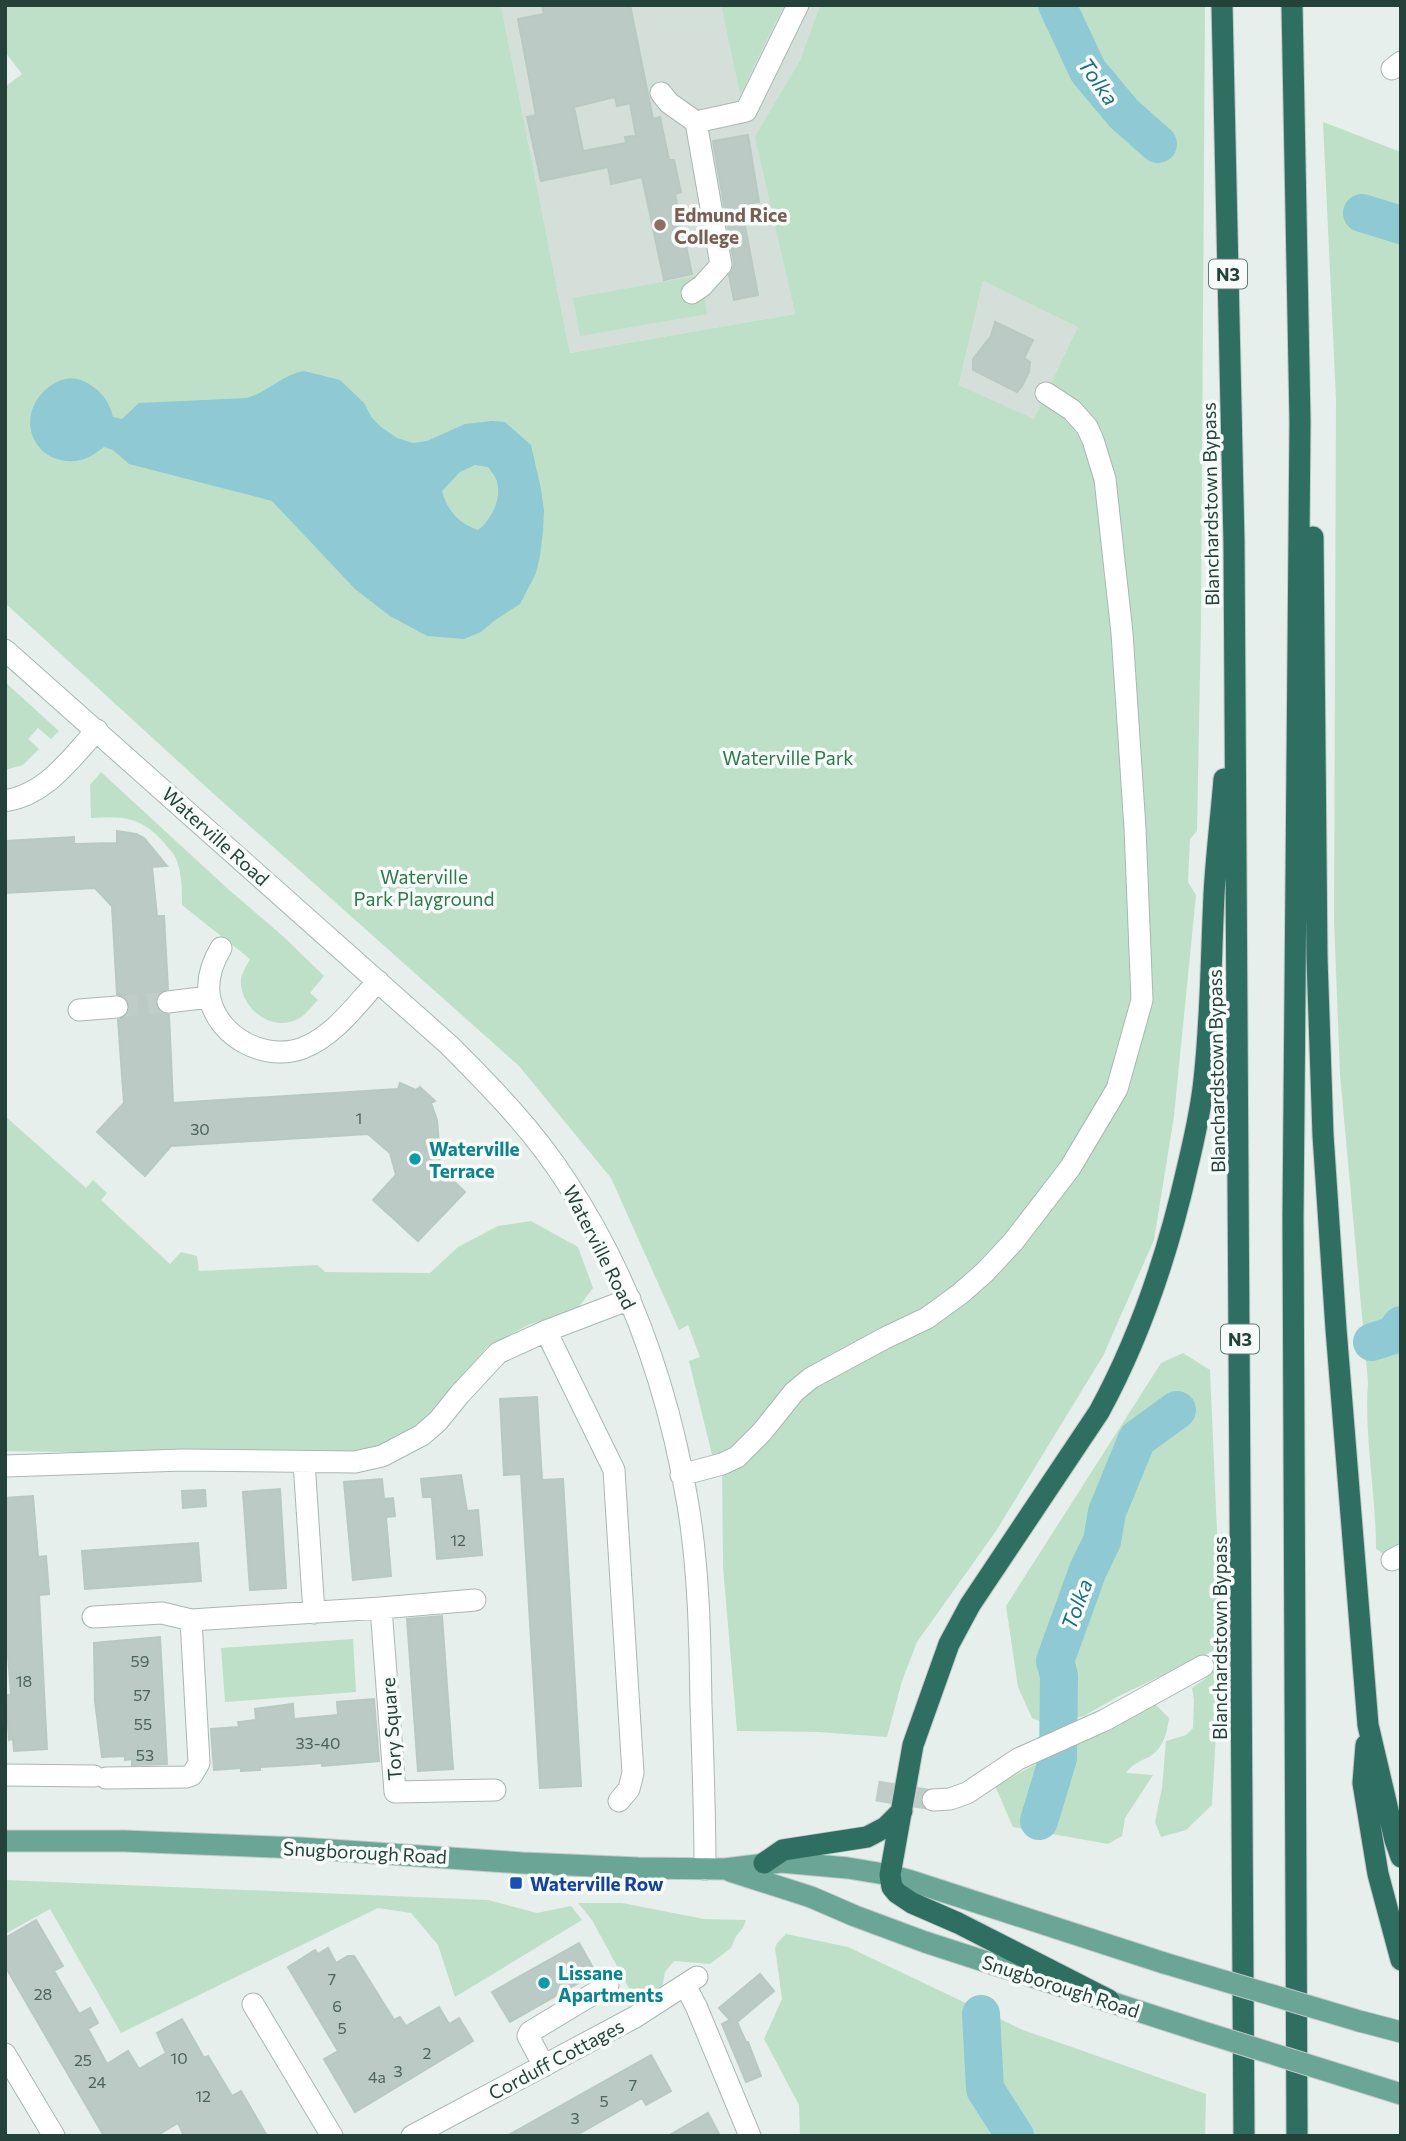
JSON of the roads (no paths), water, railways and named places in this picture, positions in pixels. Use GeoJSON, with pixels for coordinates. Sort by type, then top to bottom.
{"type":"FeatureCollection","features":[{"type":"Feature","properties":{"kind":"highway","name":"Blanchardstown Bypass"},"geometry":{"type":"LineString","coordinates":[[1222,5],[1234,542],[1244,2136]]}},
{"type":"Feature","properties":{"kind":"highway"},"geometry":{"type":"LineString","coordinates":[[1292,5],[1300,421],[1293,1204],[1297,2136]]}},
{"type":"Feature","properties":{"kind":"highway"},"geometry":{"type":"LineString","coordinates":[[1300,421],[1313,500],[1317,958],[1323,1135],[1337,1343],[1368,1725],[1401,1857]]}},
{"type":"Feature","properties":{"kind":"highway"},"geometry":{"type":"LineString","coordinates":[[1109,2000],[958,1923],[912,1903],[892,1887],[890,1875],[913,1745],[949,1644],[970,1605],[1082,1438],[1115,1383],[1141,1323],[1177,1217],[1204,1083],[1212,986],[1214,894],[1226,751],[1234,542]]}},
{"type":"Feature","properties":{"kind":"highway"},"geometry":{"type":"LineString","coordinates":[[1368,1725],[1363,1783],[1378,1874],[1401,1960]]}},
{"type":"Feature","properties":{"kind":"highway"},"geometry":{"type":"LineString","coordinates":[[764,1863],[783,1850],[867,1837],[886,1826],[902,1811]]}},
{"type":"Feature","properties":{"kind":"main road","name":"Snugborough Road"},"geometry":{"type":"LineString","coordinates":[[5,1841],[124,1841],[301,1848],[523,1863],[715,1869],[764,1863],[794,1863],[890,1875],[1164,1963],[1401,2032]]}},
{"type":"Feature","properties":{"kind":"main road","name":"Snugborough Road"},"geometry":{"type":"LineString","coordinates":[[715,1869],[811,1897],[937,1946],[1200,2031],[1353,2079],[1396,2088]]}},
{"type":"Feature","properties":{"kind":"street"},"geometry":{"type":"LineString","coordinates":[[661,93],[669,103],[705,120],[746,111],[798,5]]}},
{"type":"Feature","properties":{"kind":"street"},"geometry":{"type":"LineString","coordinates":[[692,293],[721,265],[705,120]]}},
{"type":"Feature","properties":{"kind":"street"},"geometry":{"type":"LineString","coordinates":[[681,1475],[737,1457],[762,1432],[794,1392],[811,1378],[927,1318],[985,1272],[1013,1242],[1070,1168],[1117,1089],[1142,1000],[1136,828],[1122,633],[1105,479],[1093,440],[1087,427],[1072,410],[1046,393]]}},
{"type":"Feature","properties":{"kind":"street","name":"Waterville Road"},"geometry":{"type":"LineString","coordinates":[[5,650],[449,1045],[527,1127],[588,1215],[630,1299],[652,1355],[688,1505],[700,1616],[715,1869]]}},
{"type":"Feature","properties":{"kind":"street"},"geometry":{"type":"LineString","coordinates":[[5,801],[26,795],[53,779],[97,730]]}},
{"type":"Feature","properties":{"kind":"street"},"geometry":{"type":"LineString","coordinates":[[221,947],[211,972],[209,997],[213,1009],[222,1023],[243,1043],[260,1050],[283,1052],[301,1049],[319,1040],[336,1027],[378,981]]}},
{"type":"Feature","properties":{"kind":"street"},"geometry":{"type":"LineString","coordinates":[[168,1002],[209,997]]}},
{"type":"Feature","properties":{"kind":"street"},"geometry":{"type":"LineString","coordinates":[[79,1010],[117,1007]]}},
{"type":"Feature","properties":{"kind":"street"},"geometry":{"type":"LineString","coordinates":[[5,1465],[183,1460],[355,1462],[382,1456],[422,1434],[438,1421],[498,1353],[546,1331],[630,1299]]}},
{"type":"Feature","properties":{"kind":"street"},"geometry":{"type":"LineString","coordinates":[[546,1331],[614,1470],[633,1773],[629,1789],[619,1801]]}},
{"type":"Feature","properties":{"kind":"street"},"geometry":{"type":"LineString","coordinates":[[304,1462],[314,1613]]}},
{"type":"Feature","properties":{"kind":"street"},"geometry":{"type":"LineString","coordinates":[[93,1617],[162,1613],[191,1620],[475,1600]]}},
{"type":"Feature","properties":{"kind":"street","name":"Tory Square"},"geometry":{"type":"LineString","coordinates":[[382,1608],[395,1792],[495,1790]]}},
{"type":"Feature","properties":{"kind":"street"},"geometry":{"type":"LineString","coordinates":[[5,1775],[186,1777],[196,1770],[199,1763],[191,1620]]}},
{"type":"Feature","properties":{"kind":"street"},"geometry":{"type":"LineString","coordinates":[[933,1800],[950,1799],[967,1793],[1018,1759],[1105,1720],[1203,1666]]}},
{"type":"Feature","properties":{"kind":"street","name":"Corduff Cottages"},"geometry":{"type":"LineString","coordinates":[[412,2136],[437,2130],[544,2066],[644,2012],[691,1981],[696,2006],[750,2136]]}},
{"type":"Feature","properties":{"kind":"street"},"geometry":{"type":"LineString","coordinates":[[544,2066],[528,2036],[533,2029],[608,1985]]}},
{"type":"Feature","properties":{"kind":"street"},"geometry":{"type":"LineString","coordinates":[[253,2004],[332,2136]]}},
{"type":"Feature","properties":{"kind":"street"},"geometry":{"type":"LineString","coordinates":[[5,2054],[13,2085],[54,2136]]}},
{"type":"Feature","properties":{"kind":"water"},"geometry":{"type":"Polygon","coordinates":[[[304,371],[340,380],[364,403],[372,418],[381,427],[397,438],[413,443],[427,441],[465,424],[492,421],[505,422],[531,445],[541,489],[543,531],[536,573],[520,604],[481,632],[464,639],[427,636],[390,616],[355,589],[272,501],[129,464],[113,450],[104,447],[84,459],[64,461],[40,448],[33,437],[30,423],[32,410],[40,396],[53,384],[64,379],[79,379],[94,387],[106,400],[113,417],[122,419],[139,403],[247,398],[304,371]],[[475,465],[460,472],[442,491],[455,515],[478,530],[487,521],[497,502],[496,480],[488,467],[475,465]]]}},
{"type":"Feature","properties":{"kind":"waterway","name":"Tolka"},"geometry":{"type":"LineString","coordinates":[[1057,5],[1088,71],[1124,114],[1158,144]]}},
{"type":"Feature","properties":{"kind":"waterway","name":"Tolka"},"geometry":{"type":"LineString","coordinates":[[1362,213],[1401,225]]}},
{"type":"Feature","properties":{"kind":"waterway","name":"Tolka"},"geometry":{"type":"LineString","coordinates":[[1372,1342],[1394,1335],[1401,1325]]}},
{"type":"Feature","properties":{"kind":"waterway","name":"Tolka"},"geometry":{"type":"LineString","coordinates":[[1039,1821],[1058,1758],[1059,1676],[1055,1661],[1088,1570],[1102,1541],[1107,1512],[1137,1439],[1177,1410]]}},
{"type":"Feature","properties":{"kind":"waterway","name":"Tolka"},"geometry":{"type":"LineString","coordinates":[[981,2014],[985,2089],[1015,2136]]}},
{"type":"Feature","properties":{"kind":"tunnel"},"geometry":{"type":"LineString","coordinates":[[117,1007],[168,1002]]}},
{"type":"Feature","properties":{"kind":"tunnel"},"geometry":{"type":"LineString","coordinates":[[877,1791],[933,1800]]}},
{"type":"Feature","properties":{"kind":"place","name":"Edmund Rice College"},"geometry":{"type":"Point","coordinates":[660,225]}},
{"type":"Feature","properties":{"kind":"place","name":"Waterville Terrace"},"geometry":{"type":"Point","coordinates":[415,1159]}},
{"type":"Feature","properties":{"kind":"place","name":"Waterville Row"},"geometry":{"type":"Point","coordinates":[516,1883]}},
{"type":"Feature","properties":{"kind":"place","name":"Lissane Apartments"},"geometry":{"type":"Point","coordinates":[544,1983]}},
{"type":"Feature","properties":{"kind":"park label","name":"Waterville Park"},"geometry":{"type":"Point","coordinates":[788,757]}},
{"type":"Feature","properties":{"kind":"park label","name":"Waterville Park Playground"},"geometry":{"type":"Point","coordinates":[424,887]}}]}
